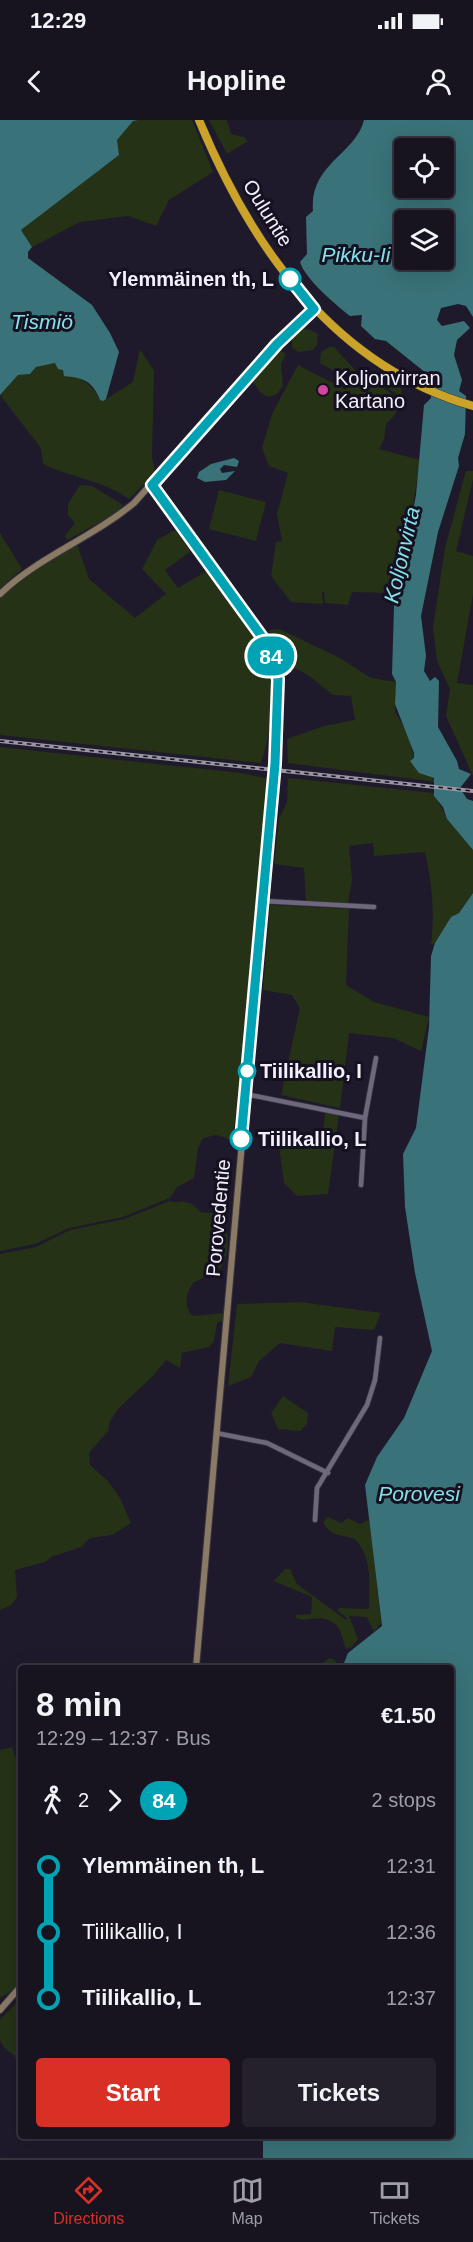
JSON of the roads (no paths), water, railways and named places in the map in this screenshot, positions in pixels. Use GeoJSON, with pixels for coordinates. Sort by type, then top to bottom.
{"type":"FeatureCollection","features":[{"type":"Feature","properties":{"kind":"highway","name":"Ouluntie"},"geometry":{"type":"LineString","coordinates":[[199,120],[235,194],[258,232],[314,309],[367,357],[425,390],[472,406]]}},
{"type":"Feature","properties":{"kind":"street"},"geometry":{"type":"LineString","coordinates":[[0,594],[30,568],[119,516],[152,485],[277,344],[314,309]]}},
{"type":"Feature","properties":{"kind":"street","name":"Porovedentie"},"geometry":{"type":"LineString","coordinates":[[152,485],[251,621],[270,653],[279,695],[274,777],[195,1665]]}},
{"type":"Feature","properties":{"kind":"street"},"geometry":{"type":"LineString","coordinates":[[263,901],[374,907]]}},
{"type":"Feature","properties":{"kind":"street"},"geometry":{"type":"LineString","coordinates":[[361,1185],[365,1118],[376,1058]]}},
{"type":"Feature","properties":{"kind":"street"},"geometry":{"type":"LineString","coordinates":[[245,1094],[365,1118]]}},
{"type":"Feature","properties":{"kind":"street"},"geometry":{"type":"LineString","coordinates":[[315,1520],[317,1488],[367,1405],[375,1380],[380,1338]]}},
{"type":"Feature","properties":{"kind":"street"},"geometry":{"type":"LineString","coordinates":[[216,1433],[267,1443],[327,1473]]}},
{"type":"Feature","properties":{"kind":"street"},"geometry":{"type":"LineString","coordinates":[[0,2010],[18,1989]]}},
{"type":"Feature","properties":{"kind":"water","name":"Tismiö"},"geometry":{"type":"Polygon","coordinates":[[[0,120],[138,120],[133,121],[117,140],[119,155],[21,230],[32,247],[28,252],[28,258],[92,305],[110,333],[119,352],[106,399],[103,401],[90,384],[82,379],[64,376],[63,370],[58,369],[55,363],[36,367],[30,374],[18,375],[0,395],[0,120]]]}},
{"type":"Feature","properties":{"kind":"water"},"geometry":{"type":"Polygon","coordinates":[[[364,120],[473,120],[473,317],[466,306],[458,304],[441,308],[437,320],[442,326],[464,321],[470,328],[457,340],[454,355],[462,380],[459,391],[466,396],[465,434],[458,458],[459,466],[438,532],[421,616],[426,656],[424,671],[430,681],[435,677],[439,681],[438,727],[459,769],[471,774],[460,788],[467,799],[473,801],[473,850],[447,819],[443,807],[434,796],[434,778],[419,773],[410,761],[414,758],[414,753],[395,704],[396,682],[392,674],[395,574],[409,532],[416,495],[424,405],[431,398],[431,377],[386,341],[375,339],[361,326],[362,315],[350,316],[337,305],[314,284],[300,262],[307,254],[306,217],[313,211],[318,182],[352,142],[364,120]]]}},
{"type":"Feature","properties":{"kind":"water"},"geometry":{"type":"Polygon","coordinates":[[[234,458],[239,461],[237,467],[224,465],[220,469],[222,473],[235,471],[226,480],[205,482],[197,478],[199,472],[211,464],[234,458]]]}},
{"type":"Feature","properties":{"kind":"water","name":"Porovesi"},"geometry":{"type":"Polygon","coordinates":[[[473,893],[473,2158],[263,2158],[263,2139],[454,2139],[454,1665],[343,1665],[348,1653],[382,1626],[365,1485],[377,1457],[404,1418],[432,1351],[415,1273],[405,1207],[403,1154],[416,1128],[429,1027],[431,956],[435,943],[451,917],[459,913],[473,893]]]}},
{"type":"Feature","properties":{"kind":"railway"},"geometry":{"type":"LineString","coordinates":[[0,741],[473,791]]}},
{"type":"Feature","properties":{"kind":"place","name":"Ylemmäinen th, L"},"geometry":{"type":"Point","coordinates":[290,279]}},
{"type":"Feature","properties":{"kind":"place","name":"Koljonvirran Kartano"},"geometry":{"type":"Point","coordinates":[323,390]}},
{"type":"Feature","properties":{"kind":"place","name":"Tiilikallio, I"},"geometry":{"type":"Point","coordinates":[247,1071]}},
{"type":"Feature","properties":{"kind":"place","name":"Tiilikallio, L"},"geometry":{"type":"Point","coordinates":[241,1139]}},
{"type":"Feature","properties":{"kind":"water label","name":"Pikku-Ii"},"geometry":{"type":"Point","coordinates":[356,255]}},
{"type":"Feature","properties":{"kind":"water label","name":"Koljonvirta"},"geometry":{"type":"Point","coordinates":[402,555]}}]}
